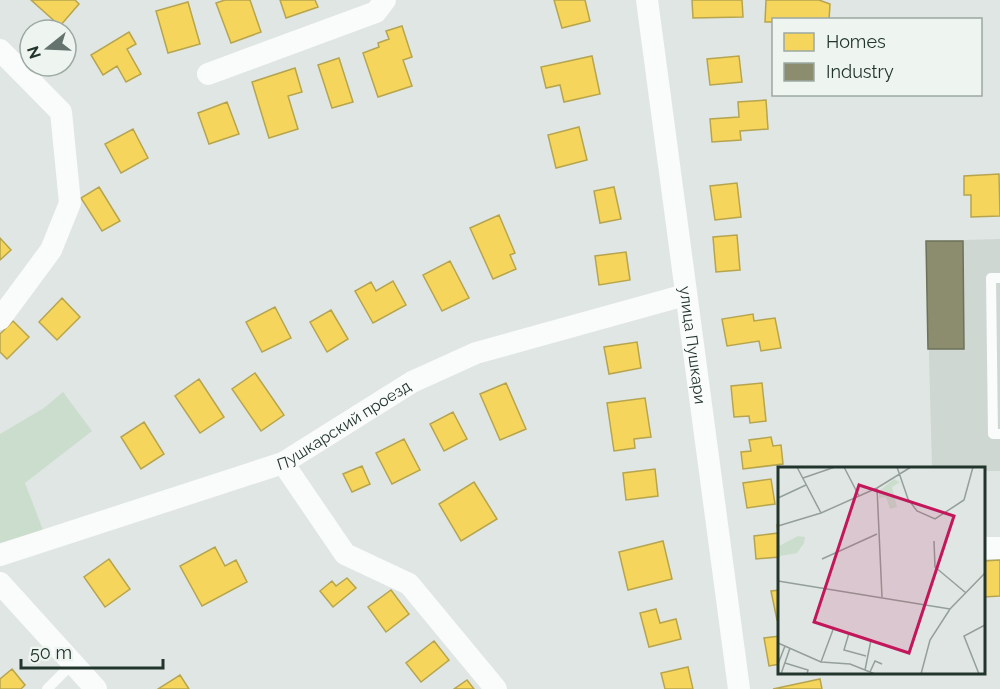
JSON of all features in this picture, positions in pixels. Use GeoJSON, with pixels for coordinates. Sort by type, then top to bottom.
{"type":"FeatureCollection","features":[{"type":"Feature","properties":{"kind":"street"},"geometry":{"type":"LineString","coordinates":[[208,74],[376,12],[385,0]]}},
{"type":"Feature","properties":{"kind":"street","name":"улица Пушкари"},"geometry":{"type":"LineString","coordinates":[[647,0],[739,689]]}},
{"type":"Feature","properties":{"kind":"street"},"geometry":{"type":"LineString","coordinates":[[0,50],[61,112],[70,203],[51,250],[0,319]]}},
{"type":"Feature","properties":{"kind":"street","name":"Пушкарский проезд"},"geometry":{"type":"LineString","coordinates":[[0,555],[283,463],[412,382],[476,353],[685,295]]}},
{"type":"Feature","properties":{"kind":"street"},"geometry":{"type":"LineString","coordinates":[[283,463],[345,554],[409,584],[496,689]]}},
{"type":"Feature","properties":{"kind":"street"},"geometry":{"type":"LineString","coordinates":[[0,583],[96,689]]}},
{"type":"Feature","properties":{"kind":"lane"},"geometry":{"type":"LineString","coordinates":[[1000,278],[991,278],[993,434],[1000,434]]}},
{"type":"Feature","properties":{"kind":"lane"},"geometry":{"type":"LineString","coordinates":[[47,689],[73,663]]}},
{"type":"Feature","properties":{"kind":"shaded area"},"geometry":{"type":"Polygon","coordinates":[[[1000,239],[1000,471],[985,471],[985,467],[932,467],[926,241],[1000,239]]]}},
{"type":"Feature","properties":{"kind":"green space"},"geometry":{"type":"Polygon","coordinates":[[[63,392],[92,431],[25,483],[43,530],[0,543],[0,434],[44,408],[63,392]]]}},
{"type":"Feature","properties":{"kind":"building: Homes"},"geometry":{"type":"Polygon","coordinates":[[[31,0],[75,0],[79,4],[67,18],[51,18],[31,0]]]}},
{"type":"Feature","properties":{"kind":"building: Homes"},"geometry":{"type":"Polygon","coordinates":[[[225,0],[250,0],[261,32],[231,43],[216,3],[225,0]]]}},
{"type":"Feature","properties":{"kind":"building: Homes"},"geometry":{"type":"Polygon","coordinates":[[[280,0],[315,0],[318,7],[286,18],[280,0]]]}},
{"type":"Feature","properties":{"kind":"building: Homes"},"geometry":{"type":"Polygon","coordinates":[[[554,0],[585,0],[590,21],[562,28],[554,0]]]}},
{"type":"Feature","properties":{"kind":"building: Homes"},"geometry":{"type":"Polygon","coordinates":[[[692,0],[742,0],[743,17],[693,18],[692,0]]]}},
{"type":"Feature","properties":{"kind":"building: Homes"},"geometry":{"type":"Polygon","coordinates":[[[766,0],[819,0],[830,4],[829,18],[772,18],[772,22],[765,22],[766,0]]]}},
{"type":"Feature","properties":{"kind":"building: Homes"},"geometry":{"type":"Polygon","coordinates":[[[188,2],[200,44],[168,53],[156,11],[188,2]]]}},
{"type":"Feature","properties":{"kind":"building: Homes"},"geometry":{"type":"Polygon","coordinates":[[[402,26],[412,57],[403,60],[412,86],[378,97],[363,53],[379,47],[378,43],[389,39],[386,31],[402,26]]]}},
{"type":"Feature","properties":{"kind":"building: Homes"},"geometry":{"type":"Polygon","coordinates":[[[129,32],[136,44],[127,49],[141,74],[126,82],[117,66],[103,75],[91,55],[129,32]]]}},
{"type":"Feature","properties":{"kind":"building: Homes"},"geometry":{"type":"Polygon","coordinates":[[[592,56],[600,94],[564,102],[560,85],[546,88],[541,67],[592,56]]]}},
{"type":"Feature","properties":{"kind":"building: Homes"},"geometry":{"type":"Polygon","coordinates":[[[739,56],[742,82],[710,85],[707,59],[739,56]]]}},
{"type":"Feature","properties":{"kind":"building: Homes"},"geometry":{"type":"Polygon","coordinates":[[[339,58],[353,102],[332,108],[318,65],[339,58]]]}},
{"type":"Feature","properties":{"kind":"building: Homes"},"geometry":{"type":"Polygon","coordinates":[[[295,68],[302,92],[288,96],[298,129],[269,138],[252,82],[295,68]]]}},
{"type":"Feature","properties":{"kind":"building: Homes"},"geometry":{"type":"Polygon","coordinates":[[[766,100],[768,129],[740,131],[741,140],[712,142],[710,119],[739,117],[738,102],[766,100]]]}},
{"type":"Feature","properties":{"kind":"building: Homes"},"geometry":{"type":"Polygon","coordinates":[[[227,102],[239,134],[209,144],[198,113],[227,102]]]}},
{"type":"Feature","properties":{"kind":"building: Homes"},"geometry":{"type":"Polygon","coordinates":[[[579,127],[587,160],[556,168],[548,135],[579,127]]]}},
{"type":"Feature","properties":{"kind":"building: Homes"},"geometry":{"type":"Polygon","coordinates":[[[133,129],[148,158],[121,173],[105,144],[133,129]]]}},
{"type":"Feature","properties":{"kind":"building: Homes"},"geometry":{"type":"Polygon","coordinates":[[[999,174],[1000,216],[971,217],[971,195],[964,195],[964,176],[999,174]]]}},
{"type":"Feature","properties":{"kind":"building: Homes"},"geometry":{"type":"Polygon","coordinates":[[[737,183],[741,217],[715,220],[710,186],[737,183]]]}},
{"type":"Feature","properties":{"kind":"building: Homes"},"geometry":{"type":"Polygon","coordinates":[[[99,187],[120,221],[102,231],[81,198],[99,187]]]}},
{"type":"Feature","properties":{"kind":"building: Homes"},"geometry":{"type":"Polygon","coordinates":[[[614,187],[621,219],[600,223],[594,191],[614,187]]]}},
{"type":"Feature","properties":{"kind":"building: Homes"},"geometry":{"type":"Polygon","coordinates":[[[499,215],[515,253],[510,255],[516,269],[493,279],[470,228],[499,215]]]}},
{"type":"Feature","properties":{"kind":"building: Homes"},"geometry":{"type":"Polygon","coordinates":[[[737,235],[740,270],[716,272],[713,237],[737,235]]]}},
{"type":"Feature","properties":{"kind":"building: Homes"},"geometry":{"type":"Polygon","coordinates":[[[0,238],[11,250],[0,260],[0,238]]]}},
{"type":"Feature","properties":{"kind":"building: Homes"},"geometry":{"type":"Polygon","coordinates":[[[626,252],[630,280],[599,285],[595,256],[626,252]]]}},
{"type":"Feature","properties":{"kind":"building: Homes"},"geometry":{"type":"Polygon","coordinates":[[[450,261],[469,298],[442,311],[423,275],[450,261]]]}},
{"type":"Feature","properties":{"kind":"building: Homes"},"geometry":{"type":"Polygon","coordinates":[[[393,281],[406,305],[373,323],[355,291],[371,282],[376,291],[393,281]]]}},
{"type":"Feature","properties":{"kind":"building: Homes"},"geometry":{"type":"Polygon","coordinates":[[[62,298],[80,317],[57,340],[39,322],[62,298]]]}},
{"type":"Feature","properties":{"kind":"building: Homes"},"geometry":{"type":"Polygon","coordinates":[[[275,307],[291,338],[262,352],[246,322],[275,307]]]}},
{"type":"Feature","properties":{"kind":"building: Homes"},"geometry":{"type":"Polygon","coordinates":[[[331,310],[348,339],[327,352],[310,322],[331,310]]]}},
{"type":"Feature","properties":{"kind":"building: Homes"},"geometry":{"type":"Polygon","coordinates":[[[753,314],[754,321],[775,318],[781,348],[761,351],[759,341],[727,346],[722,319],[753,314]]]}},
{"type":"Feature","properties":{"kind":"building: Homes"},"geometry":{"type":"Polygon","coordinates":[[[13,321],[29,337],[7,359],[0,352],[0,334],[13,321]]]}},
{"type":"Feature","properties":{"kind":"building: Homes"},"geometry":{"type":"Polygon","coordinates":[[[637,342],[641,368],[609,374],[604,347],[637,342]]]}},
{"type":"Feature","properties":{"kind":"building: Homes"},"geometry":{"type":"Polygon","coordinates":[[[255,373],[284,415],[261,431],[232,389],[255,373]]]}},
{"type":"Feature","properties":{"kind":"building: Homes"},"geometry":{"type":"Polygon","coordinates":[[[199,379],[224,417],[200,433],[175,396],[199,379]]]}},
{"type":"Feature","properties":{"kind":"building: Homes"},"geometry":{"type":"Polygon","coordinates":[[[506,383],[526,429],[500,440],[480,394],[506,383]]]}},
{"type":"Feature","properties":{"kind":"building: Homes"},"geometry":{"type":"Polygon","coordinates":[[[762,383],[766,421],[750,423],[749,416],[734,417],[731,386],[762,383]]]}},
{"type":"Feature","properties":{"kind":"building: Homes"},"geometry":{"type":"Polygon","coordinates":[[[645,398],[651,437],[634,439],[635,448],[614,451],[607,403],[645,398]]]}},
{"type":"Feature","properties":{"kind":"building: Homes"},"geometry":{"type":"Polygon","coordinates":[[[453,412],[467,439],[444,451],[430,424],[453,412]]]}},
{"type":"Feature","properties":{"kind":"building: Homes"},"geometry":{"type":"Polygon","coordinates":[[[144,422],[164,454],[141,469],[121,437],[144,422]]]}},
{"type":"Feature","properties":{"kind":"building: Homes"},"geometry":{"type":"Polygon","coordinates":[[[771,437],[773,446],[781,445],[783,464],[743,469],[741,452],[751,451],[749,440],[771,437]]]}},
{"type":"Feature","properties":{"kind":"building: Homes"},"geometry":{"type":"Polygon","coordinates":[[[404,439],[420,470],[392,484],[376,453],[404,439]]]}},
{"type":"Feature","properties":{"kind":"building: Homes"},"geometry":{"type":"Polygon","coordinates":[[[362,466],[370,484],[352,492],[343,474],[362,466]]]}},
{"type":"Feature","properties":{"kind":"building: Homes"},"geometry":{"type":"Polygon","coordinates":[[[655,469],[658,496],[626,500],[623,473],[655,469]]]}},
{"type":"Feature","properties":{"kind":"building: Homes"},"geometry":{"type":"Polygon","coordinates":[[[771,479],[775,504],[747,508],[743,483],[771,479]]]}},
{"type":"Feature","properties":{"kind":"building: Homes"},"geometry":{"type":"Polygon","coordinates":[[[474,482],[497,519],[461,541],[439,504],[474,482]]]}},
{"type":"Feature","properties":{"kind":"building: Homes"},"geometry":{"type":"Polygon","coordinates":[[[778,533],[778,557],[756,559],[754,536],[778,533]]]}},
{"type":"Feature","properties":{"kind":"building: Homes"},"geometry":{"type":"Polygon","coordinates":[[[663,541],[672,579],[628,590],[619,552],[663,541]]]}},
{"type":"Feature","properties":{"kind":"building: Homes"},"geometry":{"type":"Polygon","coordinates":[[[215,547],[225,566],[236,560],[247,582],[202,606],[180,566],[215,547]]]}},
{"type":"Feature","properties":{"kind":"building: Homes"},"geometry":{"type":"Polygon","coordinates":[[[109,559],[130,589],[105,607],[84,577],[109,559]]]}},
{"type":"Feature","properties":{"kind":"building: Homes"},"geometry":{"type":"Polygon","coordinates":[[[1000,560],[1000,596],[985,597],[985,561],[1000,560]]]}},
{"type":"Feature","properties":{"kind":"building: Homes"},"geometry":{"type":"Polygon","coordinates":[[[347,578],[356,588],[333,607],[320,591],[332,581],[336,586],[347,578]]]}},
{"type":"Feature","properties":{"kind":"building: Homes"},"geometry":{"type":"Polygon","coordinates":[[[391,590],[409,614],[386,632],[368,607],[391,590]]]}},
{"type":"Feature","properties":{"kind":"building: Homes"},"geometry":{"type":"Polygon","coordinates":[[[778,590],[777,620],[771,591],[778,590]]]}},
{"type":"Feature","properties":{"kind":"building: Homes"},"geometry":{"type":"Polygon","coordinates":[[[656,609],[660,623],[676,619],[681,639],[649,647],[640,613],[656,609]]]}},
{"type":"Feature","properties":{"kind":"building: Homes"},"geometry":{"type":"Polygon","coordinates":[[[778,636],[778,664],[769,666],[764,638],[778,636]]]}},
{"type":"Feature","properties":{"kind":"building: Homes"},"geometry":{"type":"Polygon","coordinates":[[[434,641],[449,660],[421,682],[406,663],[434,641]]]}},
{"type":"Feature","properties":{"kind":"building: Homes"},"geometry":{"type":"Polygon","coordinates":[[[688,667],[693,689],[665,689],[661,673],[688,667]]]}},
{"type":"Feature","properties":{"kind":"building: Homes"},"geometry":{"type":"Polygon","coordinates":[[[12,669],[25,685],[21,689],[0,689],[0,679],[12,669]]]}},
{"type":"Feature","properties":{"kind":"building: Homes"},"geometry":{"type":"Polygon","coordinates":[[[180,675],[189,689],[158,689],[180,675]]]}},
{"type":"Feature","properties":{"kind":"building: Homes"},"geometry":{"type":"Polygon","coordinates":[[[820,679],[822,689],[773,689],[820,679]]]}},
{"type":"Feature","properties":{"kind":"building: Homes"},"geometry":{"type":"Polygon","coordinates":[[[467,680],[474,689],[454,689],[467,680]]]}},
{"type":"Feature","properties":{"kind":"building: Industry"},"geometry":{"type":"Polygon","coordinates":[[[926,241],[963,241],[964,349],[928,349],[926,241]]]}}]}
